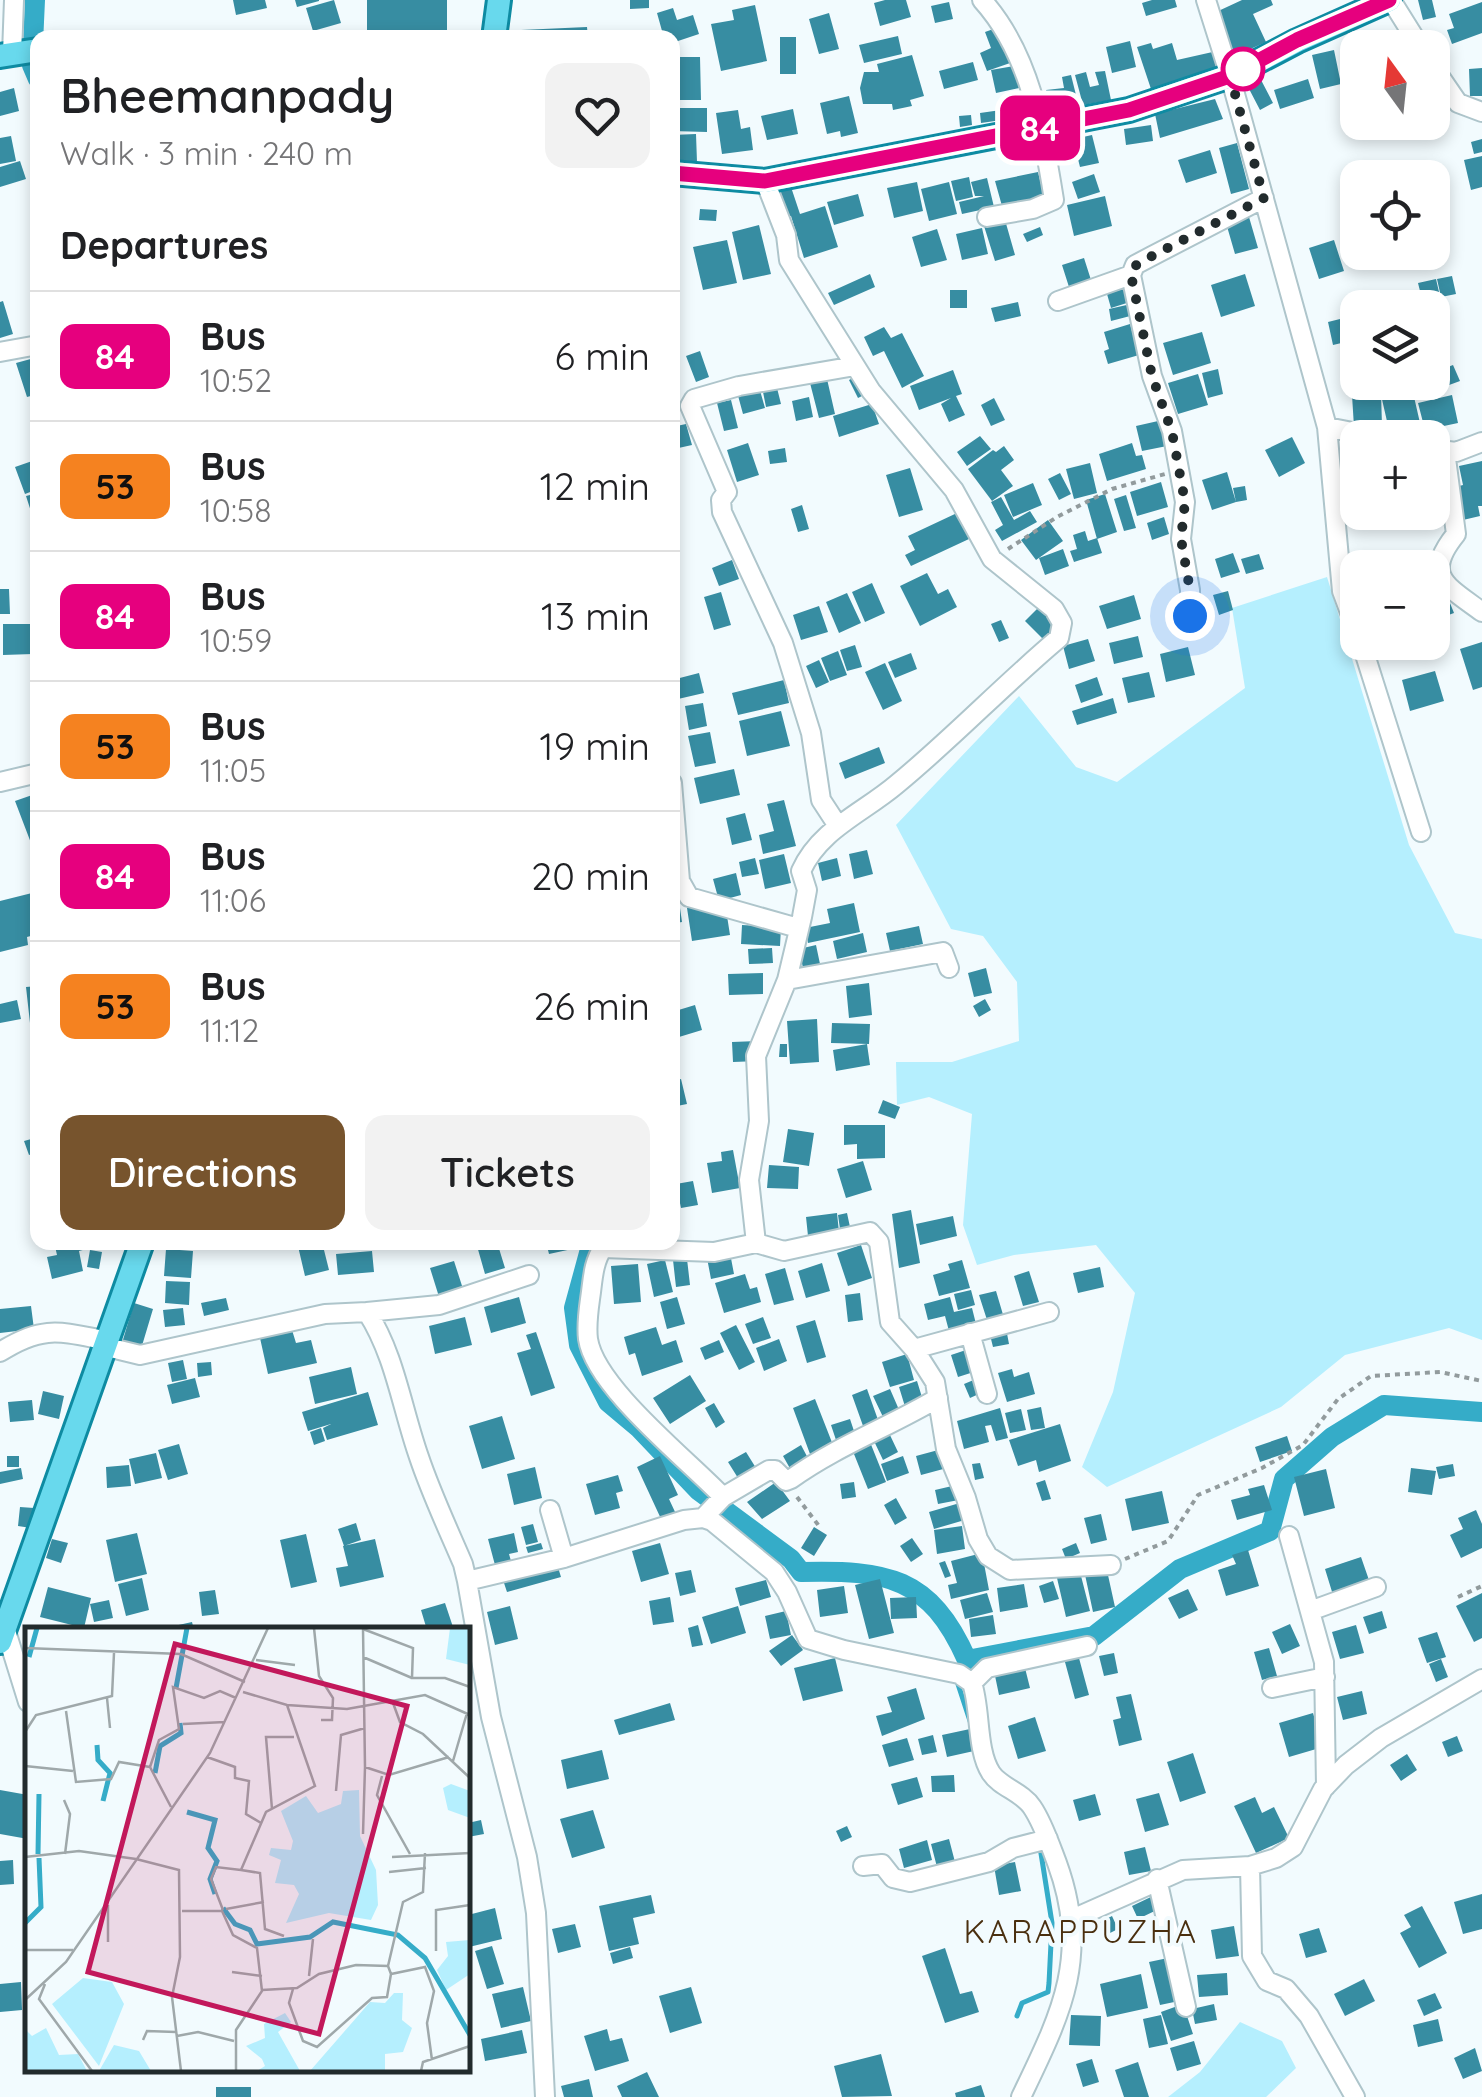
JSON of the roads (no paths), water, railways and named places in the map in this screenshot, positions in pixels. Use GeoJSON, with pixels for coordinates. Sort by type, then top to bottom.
{"type":"FeatureCollection","features":[{"type":"Feature","properties":{"kind":"main road"},"geometry":{"type":"LineString","coordinates":[[495,30],[499,0]]}},
{"type":"Feature","properties":{"kind":"main road"},"geometry":{"type":"LineString","coordinates":[[680,174],[765,181],[1129,110],[1230,76],[1297,40],[1390,0]]}},
{"type":"Feature","properties":{"kind":"main road"},"geometry":{"type":"LineString","coordinates":[[2,1635],[139,1250]]}},
{"type":"Feature","properties":{"kind":"street"},"geometry":{"type":"LineString","coordinates":[[14,0],[18,53]]}},
{"type":"Feature","properties":{"kind":"street"},"geometry":{"type":"LineString","coordinates":[[982,0],[1001,20],[1023,66],[1054,200],[1033,209],[988,218]]}},
{"type":"Feature","properties":{"kind":"street"},"geometry":{"type":"LineString","coordinates":[[1206,0],[1327,427],[1340,570]]}},
{"type":"Feature","properties":{"kind":"street"},"geometry":{"type":"LineString","coordinates":[[1390,0],[1410,30]]}},
{"type":"Feature","properties":{"kind":"street"},"geometry":{"type":"LineString","coordinates":[[1450,91],[1458,102],[1482,112]]}},
{"type":"Feature","properties":{"kind":"street"},"geometry":{"type":"LineString","coordinates":[[756,1243],[749,1180],[759,1122],[756,1056],[787,980],[807,890],[800,872],[809,852],[838,826],[896,786],[1059,638],[1062,624],[1054,609],[992,559],[954,490],[871,390],[789,260],[786,235],[765,181]]}},
{"type":"Feature","properties":{"kind":"street"},"geometry":{"type":"LineString","coordinates":[[1190,616],[1190,590],[1181,539],[1185,502],[1172,432],[1152,376],[1131,275],[1135,266],[1152,256],[1264,198]]}},
{"type":"Feature","properties":{"kind":"street"},"geometry":{"type":"LineString","coordinates":[[1058,301],[1131,275]]}},
{"type":"Feature","properties":{"kind":"street"},"geometry":{"type":"LineString","coordinates":[[0,352],[30,346]]}},
{"type":"Feature","properties":{"kind":"street"},"geometry":{"type":"LineString","coordinates":[[838,826],[821,800],[812,732],[783,643],[722,512],[721,500],[727,492],[690,406],[694,398],[739,386],[855,366]]}},
{"type":"Feature","properties":{"kind":"street"},"geometry":{"type":"LineString","coordinates":[[1327,427],[1340,430]]}},
{"type":"Feature","properties":{"kind":"street"},"geometry":{"type":"LineString","coordinates":[[1450,451],[1482,442]]}},
{"type":"Feature","properties":{"kind":"street"},"geometry":{"type":"LineString","coordinates":[[1450,504],[1456,534],[1440,554],[1438,566],[1452,591],[1482,612]]}},
{"type":"Feature","properties":{"kind":"street"},"geometry":{"type":"LineString","coordinates":[[1367,660],[1422,832]]}},
{"type":"Feature","properties":{"kind":"street"},"geometry":{"type":"LineString","coordinates":[[0,782],[30,776]]}},
{"type":"Feature","properties":{"kind":"street"},"geometry":{"type":"LineString","coordinates":[[680,883],[690,897],[798,928]]}},
{"type":"Feature","properties":{"kind":"street"},"geometry":{"type":"LineString","coordinates":[[787,980],[943,952],[949,968]]}},
{"type":"Feature","properties":{"kind":"street"},"geometry":{"type":"LineString","coordinates":[[658,1250],[714,1252],[756,1243],[784,1251],[870,1232],[879,1242],[890,1322],[936,1382],[946,1449],[978,1539],[988,1556],[1010,1570],[1112,1565]]}},
{"type":"Feature","properties":{"kind":"street"},"geometry":{"type":"LineString","coordinates":[[602,1250],[595,1262],[588,1342],[601,1369],[624,1400],[721,1499]]}},
{"type":"Feature","properties":{"kind":"street"},"geometry":{"type":"LineString","coordinates":[[0,1352],[20,1339],[52,1330],[140,1355],[325,1314],[439,1305],[529,1275]]}},
{"type":"Feature","properties":{"kind":"street"},"geometry":{"type":"LineString","coordinates":[[367,1312],[382,1338],[419,1460],[467,1581],[491,1717],[530,1876],[537,1931],[545,2097]]}},
{"type":"Feature","properties":{"kind":"street"},"geometry":{"type":"LineString","coordinates":[[914,1349],[1048,1312]]}},
{"type":"Feature","properties":{"kind":"street"},"geometry":{"type":"LineString","coordinates":[[970,1333],[988,1394]]}},
{"type":"Feature","properties":{"kind":"street"},"geometry":{"type":"LineString","coordinates":[[703,1518],[721,1499],[769,1470],[775,1470],[786,1481],[828,1453],[890,1426],[938,1398]]}},
{"type":"Feature","properties":{"kind":"street"},"geometry":{"type":"LineString","coordinates":[[550,1510],[564,1558]]}},
{"type":"Feature","properties":{"kind":"street"},"geometry":{"type":"LineString","coordinates":[[467,1581],[703,1518],[712,1521],[774,1572],[808,1640],[935,1668],[966,1679],[987,1668],[1088,1646]]}},
{"type":"Feature","properties":{"kind":"street"},"geometry":{"type":"LineString","coordinates":[[1289,1536],[1325,1677],[1326,1786]]}},
{"type":"Feature","properties":{"kind":"street"},"geometry":{"type":"LineString","coordinates":[[1310,1611],[1376,1587]]}},
{"type":"Feature","properties":{"kind":"street"},"geometry":{"type":"LineString","coordinates":[[2,1635],[25,1692]]}},
{"type":"Feature","properties":{"kind":"street"},"geometry":{"type":"LineString","coordinates":[[1272,1688],[1325,1677]]}},
{"type":"Feature","properties":{"kind":"street"},"geometry":{"type":"LineString","coordinates":[[966,1679],[992,1774],[1032,1807],[1062,1878],[1070,1920],[1071,1970],[1060,2018],[1021,2097]]}},
{"type":"Feature","properties":{"kind":"street"},"geometry":{"type":"LineString","coordinates":[[1070,1920],[1183,1870],[1250,1866],[1276,1858],[1293,1847],[1326,1786],[1381,1738],[1482,1679]]}},
{"type":"Feature","properties":{"kind":"street"},"geometry":{"type":"LineString","coordinates":[[863,1866],[882,1864],[892,1878],[910,1882],[989,1862],[1013,1848],[1048,1839]]}},
{"type":"Feature","properties":{"kind":"street"},"geometry":{"type":"LineString","coordinates":[[1250,1866],[1252,1956],[1267,1981],[1286,1989],[1309,2016],[1356,2097]]}},
{"type":"Feature","properties":{"kind":"street"},"geometry":{"type":"LineString","coordinates":[[1158,1879],[1186,2006]]}},
{"type":"Feature","properties":{"kind":"waterway"},"geometry":{"type":"LineString","coordinates":[[34,30],[35,0]]}},
{"type":"Feature","properties":{"kind":"waterway"},"geometry":{"type":"LineString","coordinates":[[590,1250],[574,1308],[579,1345],[608,1402],[639,1428],[699,1491],[791,1559],[801,1572],[881,1577],[921,1595],[953,1632],[967,1660],[1094,1636],[1180,1569],[1270,1531],[1284,1479],[1332,1437],[1384,1405],[1482,1412]]}},
{"type":"Feature","properties":{"kind":"waterway"},"geometry":{"type":"LineString","coordinates":[[956,1678],[971,1724]]}},
{"type":"Feature","properties":{"kind":"waterway"},"geometry":{"type":"LineString","coordinates":[[1017,2016],[1022,2003],[1048,1992],[1052,1923],[1040,1847]]}},
{"type":"Feature","properties":{"kind":"district","name":"KARAPPUZHA"},"geometry":{"type":"Point","coordinates":[1081,1931]}}]}
